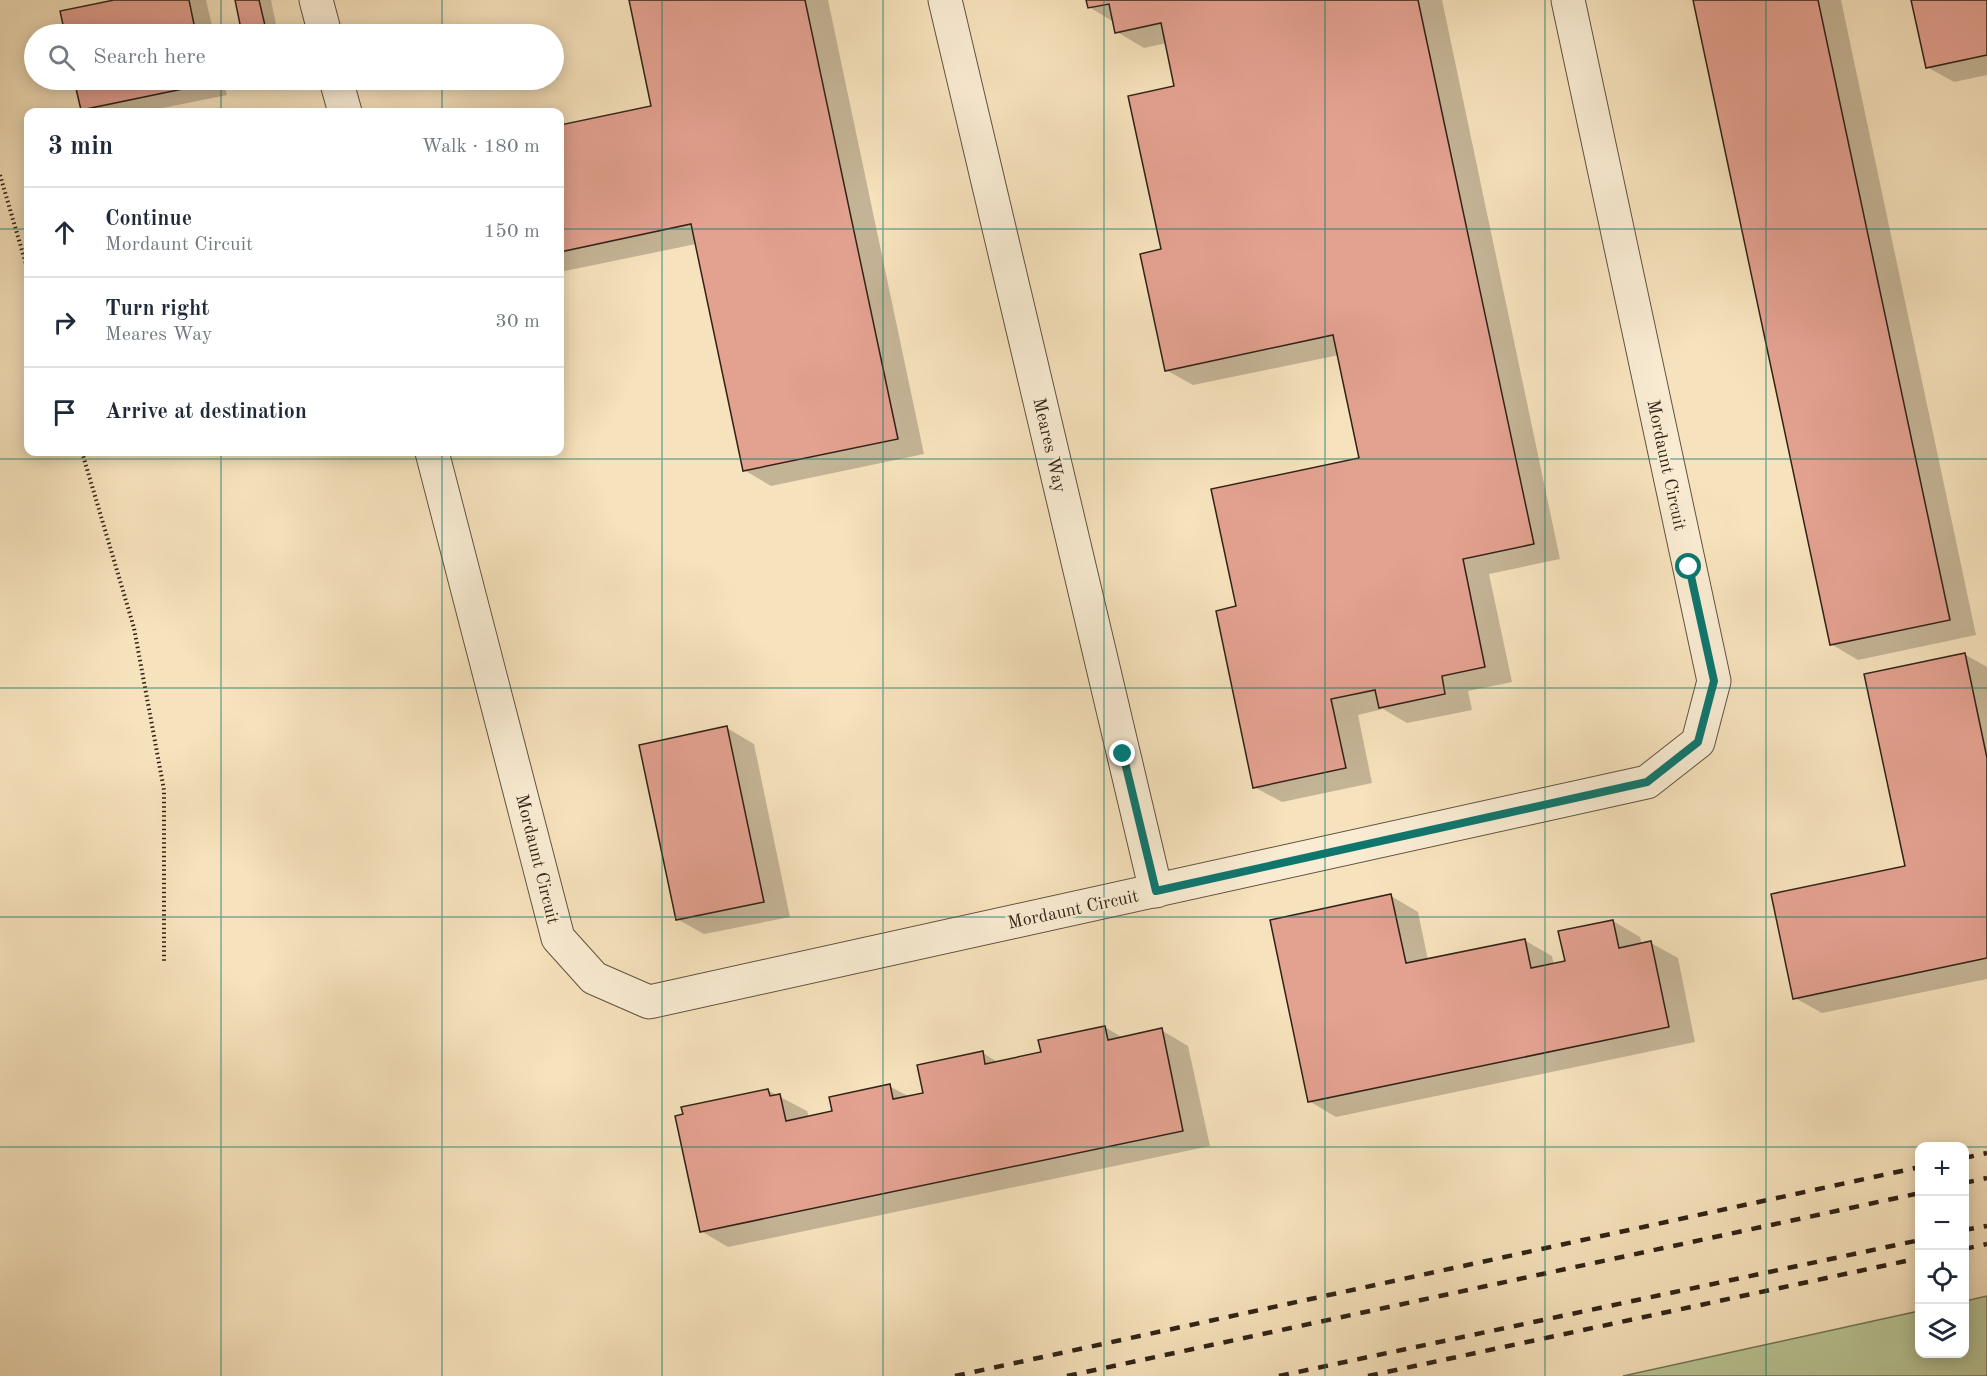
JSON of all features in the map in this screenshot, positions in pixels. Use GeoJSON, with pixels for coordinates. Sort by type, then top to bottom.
{"type":"FeatureCollection","features":[{"type":"Feature","properties":{"kind":"street"},"geometry":{"type":"LineString","coordinates":[[316,0],[322,24]]}},
{"type":"Feature","properties":{"kind":"street","name":"Meares Way"},"geometry":{"type":"LineString","coordinates":[[945,0],[1156,891]]}},
{"type":"Feature","properties":{"kind":"street","name":"Mordaunt Circuit"},"geometry":{"type":"LineString","coordinates":[[433,456],[558,938],[594,978],[649,1002],[1647,782],[1698,742],[1714,681],[1568,0]]}},
{"type":"Feature","properties":{"kind":"street"},"geometry":{"type":"LineString","coordinates":[[339,90],[344,108]]}},
{"type":"Feature","properties":{"kind":"path"},"geometry":{"type":"LineString","coordinates":[[0,175],[24,257]]}},
{"type":"Feature","properties":{"kind":"path"},"geometry":{"type":"LineString","coordinates":[[83,456],[134,628],[164,790],[164,963]]}},
{"type":"Feature","properties":{"kind":"green space"},"geometry":{"type":"Polygon","coordinates":[[[1987,1296],[1987,1376],[1623,1376],[1915,1312],[1915,1358],[1969,1358],[1969,1300],[1987,1296]]]}},
{"type":"Feature","properties":{"kind":"building"},"geometry":{"type":"Polygon","coordinates":[[[114,0],[189,0],[194,24],[63,24],[60,11],[114,0]]]}},
{"type":"Feature","properties":{"kind":"building"},"geometry":{"type":"Polygon","coordinates":[[[235,0],[259,0],[265,24],[240,24],[235,0]]]}},
{"type":"Feature","properties":{"kind":"building"},"geometry":{"type":"Polygon","coordinates":[[[629,0],[805,0],[898,439],[743,471],[691,224],[564,251],[564,124],[651,106],[629,0]]]}},
{"type":"Feature","properties":{"kind":"building"},"geometry":{"type":"Polygon","coordinates":[[[1086,0],[1418,0],[1534,544],[1463,559],[1485,667],[1442,676],[1445,694],[1379,708],[1375,690],[1331,699],[1346,768],[1253,788],[1216,611],[1236,606],[1211,489],[1359,458],[1333,335],[1165,371],[1140,254],[1161,249],[1128,96],[1174,86],[1161,23],[1115,33],[1109,4],[1088,8],[1086,0]]]}},
{"type":"Feature","properties":{"kind":"building"},"geometry":{"type":"Polygon","coordinates":[[[1693,0],[1818,0],[1950,620],[1830,645],[1693,0]]]}},
{"type":"Feature","properties":{"kind":"building"},"geometry":{"type":"Polygon","coordinates":[[[1911,0],[1987,0],[1987,55],[1926,68],[1911,0]]]}},
{"type":"Feature","properties":{"kind":"building"},"geometry":{"type":"Polygon","coordinates":[[[76,90],[178,90],[91,108],[81,108],[76,90]]]}},
{"type":"Feature","properties":{"kind":"building"},"geometry":{"type":"Polygon","coordinates":[[[1965,653],[1987,758],[1987,958],[1793,999],[1771,894],[1905,866],[1864,674],[1965,653]]]}},
{"type":"Feature","properties":{"kind":"building"},"geometry":{"type":"Polygon","coordinates":[[[727,726],[764,902],[676,920],[639,745],[727,726]]]}},
{"type":"Feature","properties":{"kind":"building"},"geometry":{"type":"Polygon","coordinates":[[[1391,894],[1406,963],[1525,939],[1531,968],[1565,961],[1558,931],[1613,920],[1619,948],[1651,941],[1669,1027],[1308,1102],[1270,920],[1391,894]]]}},
{"type":"Feature","properties":{"kind":"building"},"geometry":{"type":"Polygon","coordinates":[[[1105,1026],[1108,1040],[1162,1028],[1183,1131],[700,1232],[675,1116],[683,1114],[681,1107],[768,1089],[770,1096],[780,1094],[786,1121],[832,1111],[829,1097],[890,1084],[893,1099],[923,1093],[917,1065],[983,1051],[985,1064],[1041,1052],[1038,1040],[1105,1026]]]}},
{"type":"Feature","properties":{"kind":"railway"},"geometry":{"type":"LineString","coordinates":[[1969,1157],[1987,1153]]}},
{"type":"Feature","properties":{"kind":"railway"},"geometry":{"type":"LineString","coordinates":[[955,1376],[1915,1168]]}},
{"type":"Feature","properties":{"kind":"railway"},"geometry":{"type":"LineString","coordinates":[[1969,1182],[1987,1178]]}},
{"type":"Feature","properties":{"kind":"railway"},"geometry":{"type":"LineString","coordinates":[[1067,1376],[1915,1194]]}},
{"type":"Feature","properties":{"kind":"railway"},"geometry":{"type":"LineString","coordinates":[[1969,1229],[1987,1226]]}},
{"type":"Feature","properties":{"kind":"railway"},"geometry":{"type":"LineString","coordinates":[[1279,1376],[1915,1241]]}},
{"type":"Feature","properties":{"kind":"railway"},"geometry":{"type":"LineString","coordinates":[[1969,1248],[1987,1244]]}},
{"type":"Feature","properties":{"kind":"railway"},"geometry":{"type":"LineString","coordinates":[[1368,1376],[1915,1259]]}},
{"type":"Feature","properties":{"kind":"route"},"geometry":{"type":"LineString","coordinates":[[1123,754],[1156,891],[1647,782],[1698,742],[1714,681],[1689,567]]}}]}
